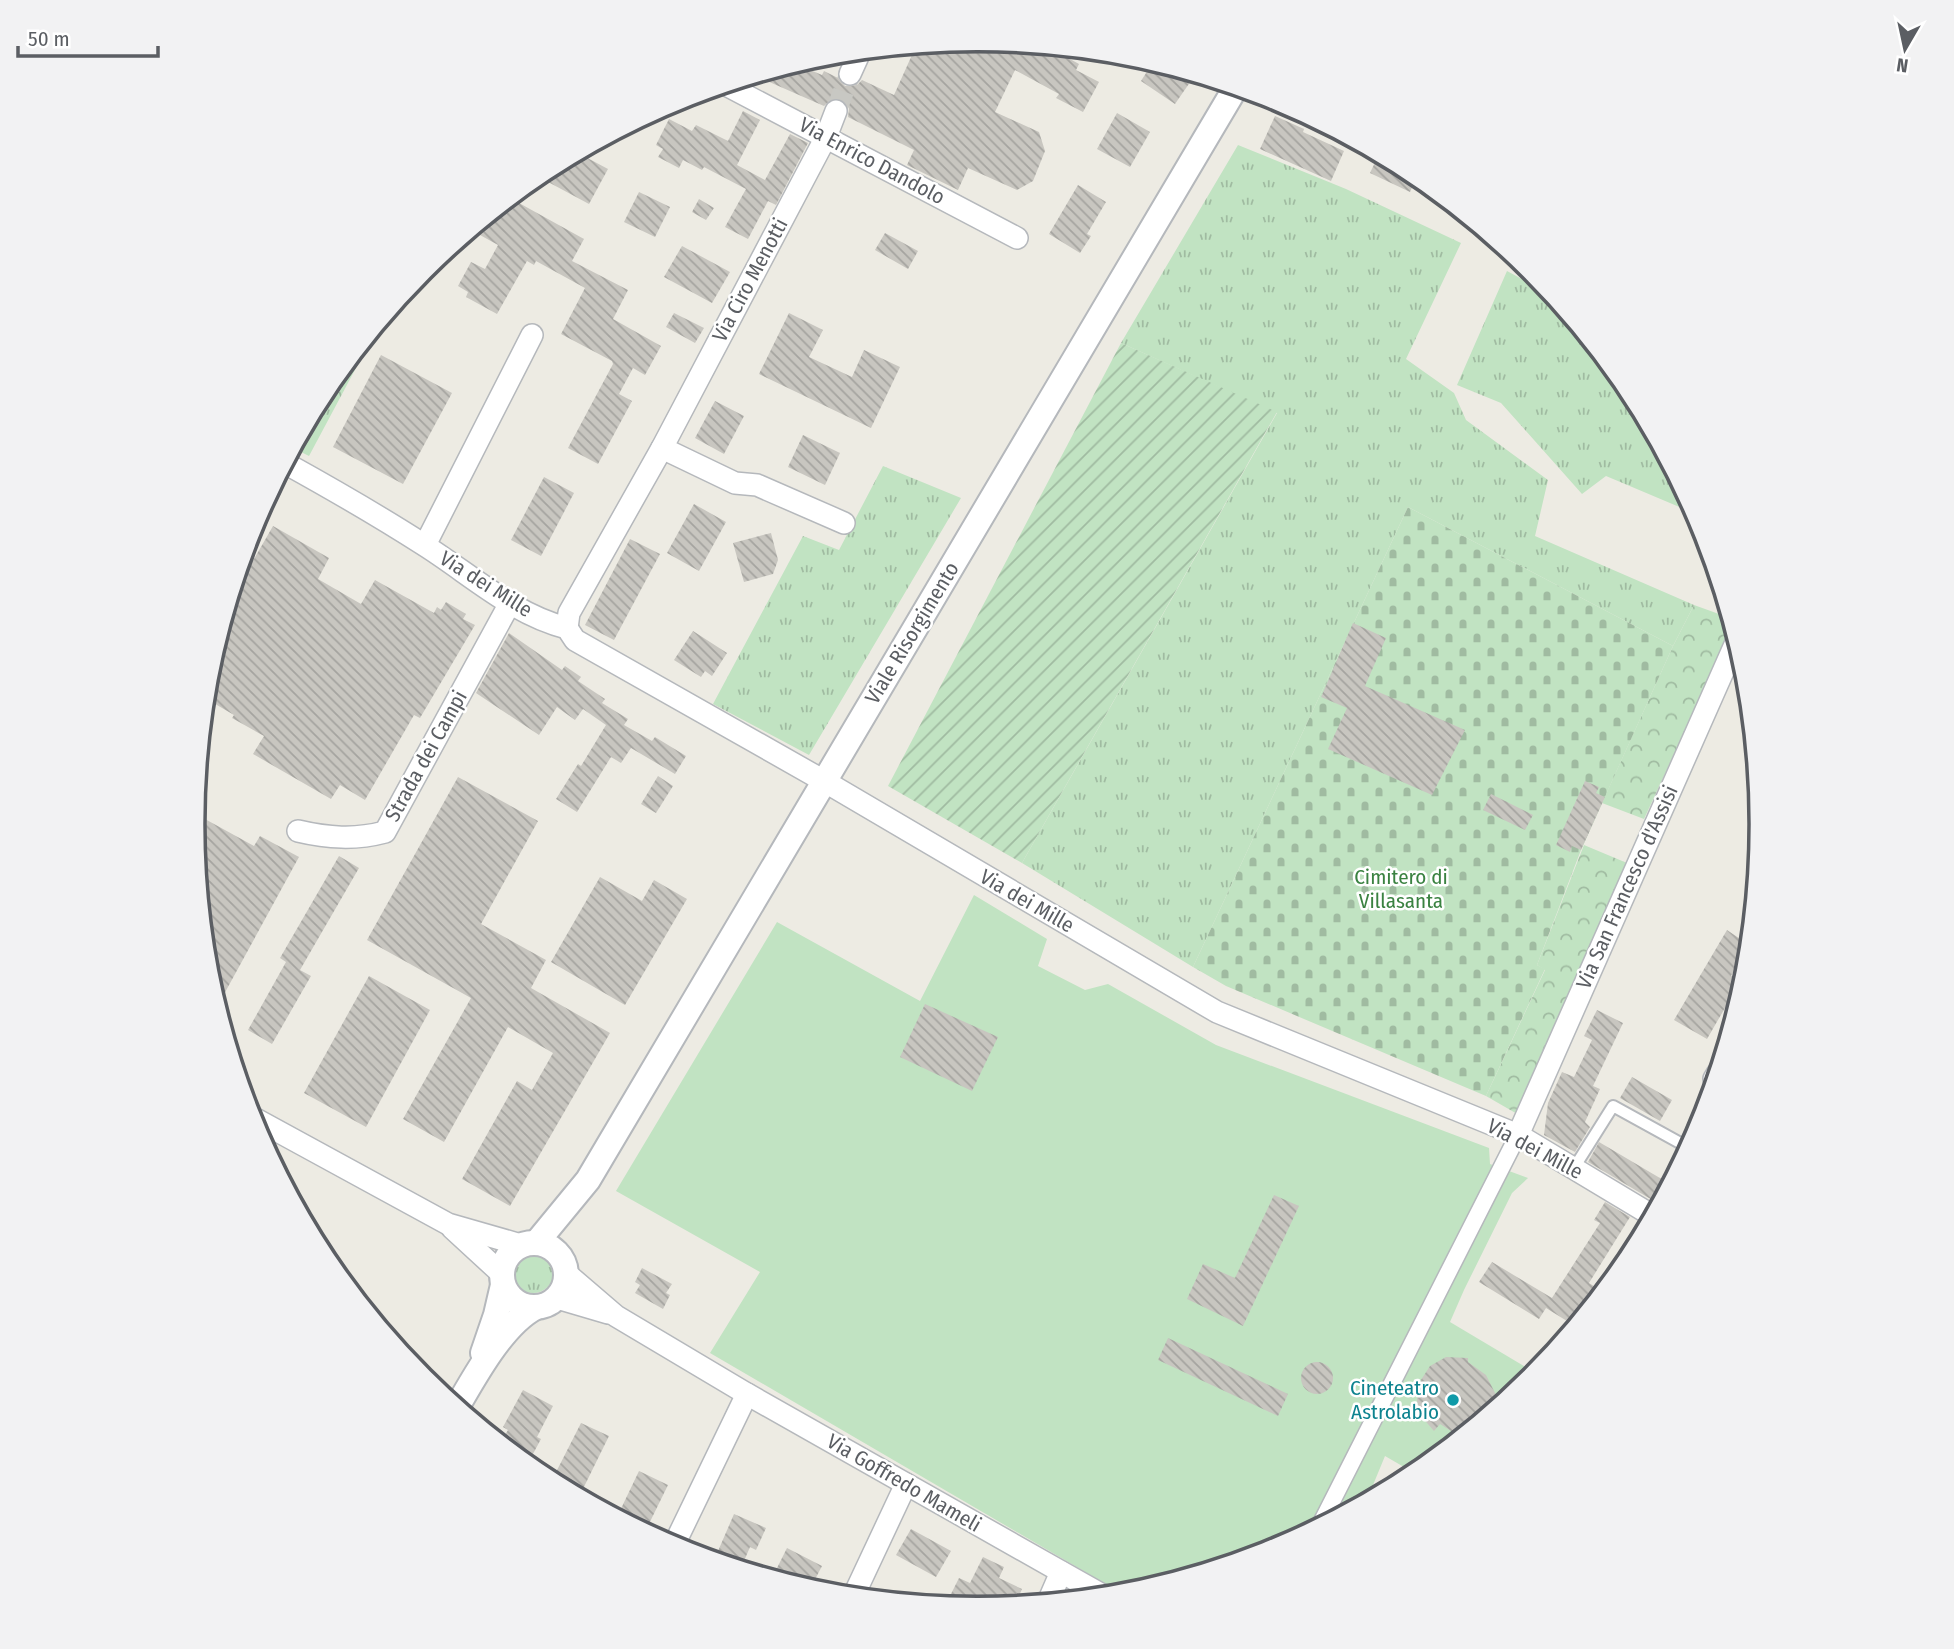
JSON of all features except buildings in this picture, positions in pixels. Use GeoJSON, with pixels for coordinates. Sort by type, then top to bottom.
{"type":"FeatureCollection","features":[{"type":"Feature","properties":{"kind":"street"},"geometry":{"type":"LineString","coordinates":[[850,74],[855,62]]}},
{"type":"Feature","properties":{"kind":"street","name":"Via Enrico Dandolo"},"geometry":{"type":"LineString","coordinates":[[737,91],[1017,238]]}},
{"type":"Feature","properties":{"kind":"street","name":"Viale Risorgimento"},"geometry":{"type":"LineString","coordinates":[[565,1267],[569,1227],[588,1180],[1231,95]]}},
{"type":"Feature","properties":{"kind":"street","name":"Via Ciro Menotti"},"geometry":{"type":"LineString","coordinates":[[567,628],[569,613],[662,448],[826,137],[836,111]]}},
{"type":"Feature","properties":{"kind":"street","name":"Via dei Mille"},"geometry":{"type":"LineString","coordinates":[[425,545],[532,335]]}},
{"type":"Feature","properties":{"kind":"street"},"geometry":{"type":"LineString","coordinates":[[662,448],[735,483],[757,485],[844,523]]}},
{"type":"Feature","properties":{"kind":"street","name":"Via dei Mille"},"geometry":{"type":"LineString","coordinates":[[293,468],[425,545],[510,603],[549,623],[567,628],[575,640],[824,781],[1217,1012],[1518,1135],[1645,1211]]}},
{"type":"Feature","properties":{"kind":"street","name":"Strada dei Campi"},"geometry":{"type":"LineString","coordinates":[[298,831],[345,838],[367,837],[385,832],[510,603]]}},
{"type":"Feature","properties":{"kind":"street","name":"Via San Francesco d'Assisi"},"geometry":{"type":"LineString","coordinates":[[1518,1135],[1730,656]]}},
{"type":"Feature","properties":{"kind":"street"},"geometry":{"type":"LineString","coordinates":[[266,1125],[448,1224],[552,1247],[565,1267],[564,1289],[524,1313],[475,1376],[462,1399]]}},
{"type":"Feature","properties":{"kind":"street"},"geometry":{"type":"LineString","coordinates":[[1325,1513],[1518,1135]]}},
{"type":"Feature","properties":{"kind":"street","name":"Viale Risorgimento"},"geometry":{"type":"LineString","coordinates":[[529,1244],[588,1180]]}},
{"type":"Feature","properties":{"kind":"street"},"geometry":{"type":"LineString","coordinates":[[448,1224],[503,1279],[518,1302],[546,1302]]}},
{"type":"Feature","properties":{"kind":"street"},"geometry":{"type":"LineString","coordinates":[[475,1376],[496,1315],[508,1256],[529,1244]]}},
{"type":"Feature","properties":{"kind":"street","name":"Via Goffredo Mameli"},"geometry":{"type":"LineString","coordinates":[[565,1267],[616,1316],[747,1394],[1090,1588]]}},
{"type":"Feature","properties":{"kind":"street","name":"Via Goffredo Mameli"},"geometry":{"type":"LineString","coordinates":[[546,1302],[616,1316]]}},
{"type":"Feature","properties":{"kind":"street"},"geometry":{"type":"LineString","coordinates":[[678,1536],[747,1394]]}},
{"type":"Feature","properties":{"kind":"street"},"geometry":{"type":"LineString","coordinates":[[858,1587],[906,1484]]}},
{"type":"Feature","properties":{"kind":"street"},"geometry":{"type":"LineString","coordinates":[[1052,1593],[1061,1572]]}},
{"type":"Feature","properties":{"kind":"lane"},"geometry":{"type":"LineString","coordinates":[[1574,1168],[1613,1106],[1680,1143]]}},
{"type":"Feature","properties":{"kind":"green space"},"geometry":{"type":"Polygon","coordinates":[[[1238,145],[1346,189],[1461,243],[1406,359],[1454,393],[1466,420],[1548,480],[1535,536],[1694,605],[1673,646],[1408,507],[1193,967],[1022,863],[1277,413],[1121,343],[1238,145]]]}},
{"type":"Feature","properties":{"kind":"green space"},"geometry":{"type":"Polygon","coordinates":[[[1507,271],[1524,280],[1589,355],[1646,439],[1680,507],[1606,476],[1582,494],[1501,403],[1457,385],[1507,271]]]}},
{"type":"Feature","properties":{"kind":"green space"},"geometry":{"type":"Polygon","coordinates":[[[1121,343],[1277,412],[1022,863],[888,786],[1121,343]]]}},
{"type":"Feature","properties":{"kind":"green space"},"geometry":{"type":"Polygon","coordinates":[[[357,366],[309,456],[301,452],[308,438],[357,366]]]}},
{"type":"Feature","properties":{"kind":"green space"},"geometry":{"type":"Polygon","coordinates":[[[883,466],[961,498],[809,755],[713,704],[803,536],[839,550],[883,466]]]}},
{"type":"Feature","properties":{"kind":"green space","name":"Cimitero di Villasanta"},"geometry":{"type":"Polygon","coordinates":[[[1408,507],[1673,646],[1581,850],[1537,965],[1545,969],[1486,1096],[1226,986],[1193,967],[1408,507]]]}},
{"type":"Feature","properties":{"kind":"green space"},"geometry":{"type":"Polygon","coordinates":[[[1694,605],[1720,614],[1727,641],[1644,819],[1602,803],[1694,605]]]}},
{"type":"Feature","properties":{"kind":"green space"},"geometry":{"type":"Polygon","coordinates":[[[1584,845],[1627,863],[1519,1115],[1486,1096],[1545,970],[1537,965],[1584,845]]]}},
{"type":"Feature","properties":{"kind":"green space"},"geometry":{"type":"Polygon","coordinates":[[[974,895],[1047,939],[1038,966],[1085,990],[1108,984],[1216,1045],[1489,1148],[1490,1164],[1528,1178],[1512,1193],[1450,1322],[1526,1367],[1447,1437],[1404,1467],[1385,1456],[1372,1487],[1318,1517],[1225,1556],[1108,1585],[710,1353],[760,1272],[616,1191],[777,922],[920,1001],[974,895]]]}},
{"type":"Feature","properties":{"kind":"green space"},"geometry":{"type":"Polygon","coordinates":[[[533,1251],[548,1257],[554,1272],[548,1287],[533,1293],[518,1287],[512,1272],[518,1257],[533,1251]]]}},
{"type":"Feature","properties":{"kind":"tunnel"},"geometry":{"type":"LineString","coordinates":[[836,111],[850,74]]}},
{"type":"Feature","properties":{"kind":"place","name":"Cineteatro Astrolabio"},"geometry":{"type":"Point","coordinates":[1453,1400]}}]}
